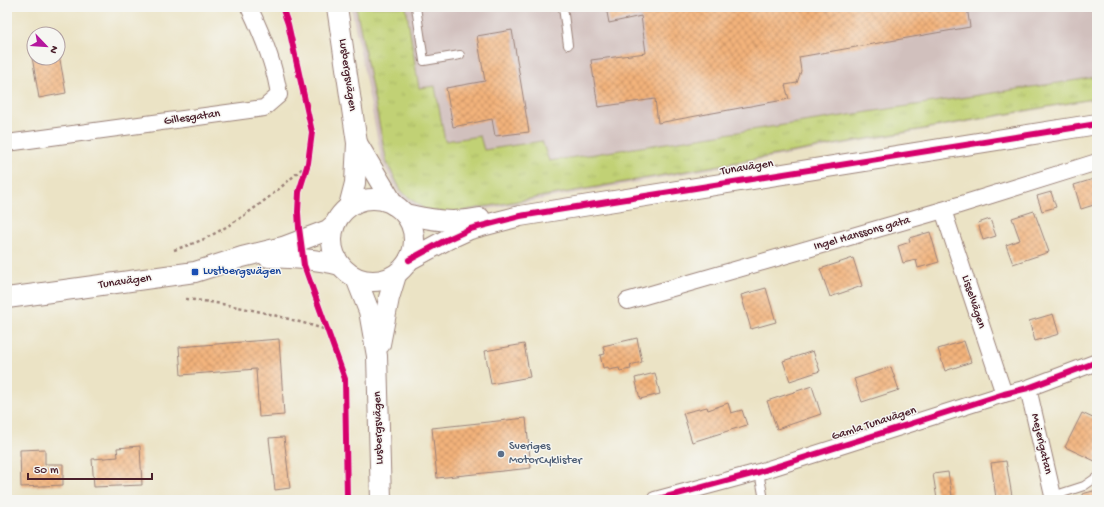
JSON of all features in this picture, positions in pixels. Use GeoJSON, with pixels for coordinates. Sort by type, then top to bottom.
{"type":"FeatureCollection","features":[{"type":"Feature","properties":{"kind":"street","name":"Gillesgatan"},"geometry":{"type":"LineString","coordinates":[[7,143],[264,108],[279,95],[277,80],[257,24],[249,7]]}},
{"type":"Feature","properties":{"kind":"street","name":"Lusbergsvägen"},"geometry":{"type":"LineString","coordinates":[[338,7],[358,144],[355,182],[349,206]]}},
{"type":"Feature","properties":{"kind":"street","name":"Tunavägen"},"geometry":{"type":"LineString","coordinates":[[399,209],[440,221],[468,220],[530,208],[1097,111]]}},
{"type":"Feature","properties":{"kind":"street","name":"Tunavägen"},"geometry":{"type":"LineString","coordinates":[[403,267],[446,240],[470,229],[520,216],[1097,124]]}},
{"type":"Feature","properties":{"kind":"street","name":"Lusbergsvägen"},"geometry":{"type":"LineString","coordinates":[[358,144],[373,171],[399,209]]}},
{"type":"Feature","properties":{"kind":"street","name":"Ingel Hanssons gata"},"geometry":{"type":"LineString","coordinates":[[627,301],[943,210],[1097,162]]}},
{"type":"Feature","properties":{"kind":"street"},"geometry":{"type":"LineString","coordinates":[[368,199],[378,199],[399,209],[411,224],[414,236],[413,249],[403,267],[383,280],[370,282],[348,274],[335,258],[332,247],[334,225],[340,214],[349,206],[368,199]]}},
{"type":"Feature","properties":{"kind":"street","name":"Lisselvägen"},"geometry":{"type":"LineString","coordinates":[[943,210],[1004,394]]}},
{"type":"Feature","properties":{"kind":"street","name":"Tunavägen"},"geometry":{"type":"LineString","coordinates":[[7,298],[196,272],[242,257],[283,247],[328,230],[334,225]]}},
{"type":"Feature","properties":{"kind":"street","name":"Tunavägen"},"geometry":{"type":"LineString","coordinates":[[242,257],[299,258],[322,260],[340,265]]}},
{"type":"Feature","properties":{"kind":"street","name":"Lusbergsvägen"},"geometry":{"type":"LineString","coordinates":[[377,356],[389,298],[403,267]]}},
{"type":"Feature","properties":{"kind":"street","name":"Lusbergsvägen"},"geometry":{"type":"LineString","coordinates":[[356,278],[369,311],[377,356],[381,500]]}},
{"type":"Feature","properties":{"kind":"street","name":"Gamla Tunavägen"},"geometry":{"type":"LineString","coordinates":[[655,500],[758,472],[1004,394],[1028,388],[1097,362]]}},
{"type":"Feature","properties":{"kind":"street","name":"Mejerigatan"},"geometry":{"type":"LineString","coordinates":[[1028,388],[1054,498]]}},
{"type":"Feature","properties":{"kind":"lane"},"geometry":{"type":"LineString","coordinates":[[416,7],[424,61],[460,55]]}},
{"type":"Feature","properties":{"kind":"lane"},"geometry":{"type":"LineString","coordinates":[[563,7],[568,45]]}},
{"type":"Feature","properties":{"kind":"lane"},"geometry":{"type":"LineString","coordinates":[[758,472],[764,500]]}},
{"type":"Feature","properties":{"kind":"lane"},"geometry":{"type":"LineString","coordinates":[[1054,498],[1084,486],[1097,476]]}},
{"type":"Feature","properties":{"kind":"path"},"geometry":{"type":"LineString","coordinates":[[303,177],[309,155]]}},
{"type":"Feature","properties":{"kind":"path"},"geometry":{"type":"LineString","coordinates":[[174,250],[204,239],[228,226],[257,207],[308,162]]}},
{"type":"Feature","properties":{"kind":"path"},"geometry":{"type":"LineString","coordinates":[[186,299],[291,319],[327,330]]}},
{"type":"Feature","properties":{"kind":"path"},"geometry":{"type":"LineString","coordinates":[[325,323],[330,337]]}},
{"type":"Feature","properties":{"kind":"shaded area"},"geometry":{"type":"Polygon","coordinates":[[[351,7],[1097,7],[1097,99],[445,217],[419,213],[402,200],[382,162],[351,7]]]}},
{"type":"Feature","properties":{"kind":"green space"},"geometry":{"type":"Polygon","coordinates":[[[356,7],[406,7],[419,88],[435,86],[445,141],[480,136],[484,150],[542,141],[549,161],[1097,77],[1097,98],[450,213],[424,209],[402,192],[387,163],[356,7]]]}},
{"type":"Feature","properties":{"kind":"building"},"geometry":{"type":"Polygon","coordinates":[[[606,7],[967,7],[970,27],[799,57],[801,71],[797,83],[785,85],[789,99],[658,123],[655,99],[598,107],[591,60],[646,53],[641,16],[609,23],[606,7]]]}},
{"type":"Feature","properties":{"kind":"building"},"geometry":{"type":"Polygon","coordinates":[[[512,30],[529,132],[495,136],[492,119],[453,127],[446,88],[485,81],[477,36],[512,30]]]}},
{"type":"Feature","properties":{"kind":"building"},"geometry":{"type":"Polygon","coordinates":[[[34,66],[61,66],[66,93],[39,98],[34,66]]]}},
{"type":"Feature","properties":{"kind":"building"},"geometry":{"type":"Polygon","coordinates":[[[1097,178],[1097,204],[1081,209],[1074,185],[1097,178]]]}},
{"type":"Feature","properties":{"kind":"building"},"geometry":{"type":"Polygon","coordinates":[[[1051,192],[1056,207],[1042,211],[1037,196],[1051,192]]]}},
{"type":"Feature","properties":{"kind":"building"},"geometry":{"type":"Polygon","coordinates":[[[1034,211],[1049,252],[1013,264],[1006,245],[1020,240],[1012,218],[1034,211]]]}},
{"type":"Feature","properties":{"kind":"building"},"geometry":{"type":"Polygon","coordinates":[[[990,219],[996,236],[983,240],[978,223],[990,219]]]}},
{"type":"Feature","properties":{"kind":"building"},"geometry":{"type":"Polygon","coordinates":[[[930,232],[939,262],[918,268],[916,260],[903,263],[898,246],[910,242],[909,238],[930,232]]]}},
{"type":"Feature","properties":{"kind":"building"},"geometry":{"type":"Polygon","coordinates":[[[853,258],[862,286],[830,297],[820,269],[853,258]]]}},
{"type":"Feature","properties":{"kind":"building"},"geometry":{"type":"Polygon","coordinates":[[[766,288],[776,322],[751,329],[741,295],[766,288]]]}},
{"type":"Feature","properties":{"kind":"building"},"geometry":{"type":"Polygon","coordinates":[[[1053,314],[1059,334],[1035,341],[1029,321],[1053,314]]]}},
{"type":"Feature","properties":{"kind":"building"},"geometry":{"type":"Polygon","coordinates":[[[637,338],[642,362],[630,365],[631,369],[620,371],[619,368],[609,370],[608,367],[603,368],[600,355],[605,354],[603,346],[637,338]]]}},
{"type":"Feature","properties":{"kind":"building"},"geometry":{"type":"Polygon","coordinates":[[[279,339],[284,415],[259,417],[256,369],[181,375],[179,347],[279,339]]]}},
{"type":"Feature","properties":{"kind":"building"},"geometry":{"type":"Polygon","coordinates":[[[964,341],[971,362],[945,371],[938,349],[964,341]]]}},
{"type":"Feature","properties":{"kind":"building"},"geometry":{"type":"Polygon","coordinates":[[[524,344],[530,377],[491,384],[485,351],[524,344]]]}},
{"type":"Feature","properties":{"kind":"building"},"geometry":{"type":"Polygon","coordinates":[[[813,351],[820,371],[790,381],[783,361],[813,351]]]}},
{"type":"Feature","properties":{"kind":"building"},"geometry":{"type":"Polygon","coordinates":[[[891,367],[899,390],[862,402],[854,379],[891,367]]]}},
{"type":"Feature","properties":{"kind":"building"},"geometry":{"type":"Polygon","coordinates":[[[655,373],[660,394],[640,399],[635,378],[655,373]]]}},
{"type":"Feature","properties":{"kind":"building"},"geometry":{"type":"Polygon","coordinates":[[[812,386],[821,414],[777,429],[767,401],[812,386]]]}},
{"type":"Feature","properties":{"kind":"building"},"geometry":{"type":"Polygon","coordinates":[[[728,403],[731,413],[742,410],[747,425],[692,442],[683,413],[707,407],[708,410],[728,403]]]}},
{"type":"Feature","properties":{"kind":"building"},"geometry":{"type":"Polygon","coordinates":[[[1082,413],[1097,420],[1097,462],[1065,447],[1082,413]]]}},
{"type":"Feature","properties":{"kind":"building"},"geometry":{"type":"Polygon","coordinates":[[[526,418],[531,468],[437,478],[432,428],[526,418]]]}},
{"type":"Feature","properties":{"kind":"building"},"geometry":{"type":"Polygon","coordinates":[[[284,437],[290,488],[275,490],[269,438],[284,437]]]}},
{"type":"Feature","properties":{"kind":"building"},"geometry":{"type":"Polygon","coordinates":[[[140,446],[142,485],[94,487],[92,459],[118,457],[117,448],[140,446]]]}},
{"type":"Feature","properties":{"kind":"building"},"geometry":{"type":"Polygon","coordinates":[[[45,449],[45,464],[63,464],[63,485],[21,487],[20,450],[45,449]]]}},
{"type":"Feature","properties":{"kind":"building"},"geometry":{"type":"Polygon","coordinates":[[[1006,461],[1012,496],[996,498],[991,463],[1006,461]]]}},
{"type":"Feature","properties":{"kind":"building"},"geometry":{"type":"Polygon","coordinates":[[[948,472],[952,496],[937,499],[933,474],[948,472]]]}},
{"type":"Feature","properties":{"kind":"building"},"geometry":{"type":"Polygon","coordinates":[[[1097,490],[1097,500],[1084,500],[1082,494],[1097,490]]]}},
{"type":"Feature","properties":{"kind":"cycle path"},"geometry":{"type":"LineString","coordinates":[[282,7],[288,24],[312,132],[308,163],[299,192],[299,228],[304,265],[345,379],[347,500]]}},
{"type":"Feature","properties":{"kind":"cycle path"},"geometry":{"type":"LineString","coordinates":[[409,260],[470,229],[520,216],[1097,124]]}},
{"type":"Feature","properties":{"kind":"cycle path"},"geometry":{"type":"LineString","coordinates":[[655,500],[759,472],[1004,394],[1028,388],[1097,362]]}},
{"type":"Feature","properties":{"kind":"place","name":"Lustbergsvägen"},"geometry":{"type":"Point","coordinates":[195,272]}},
{"type":"Feature","properties":{"kind":"place","name":"Sveriges MotorCyklister"},"geometry":{"type":"Point","coordinates":[501,454]}}]}
